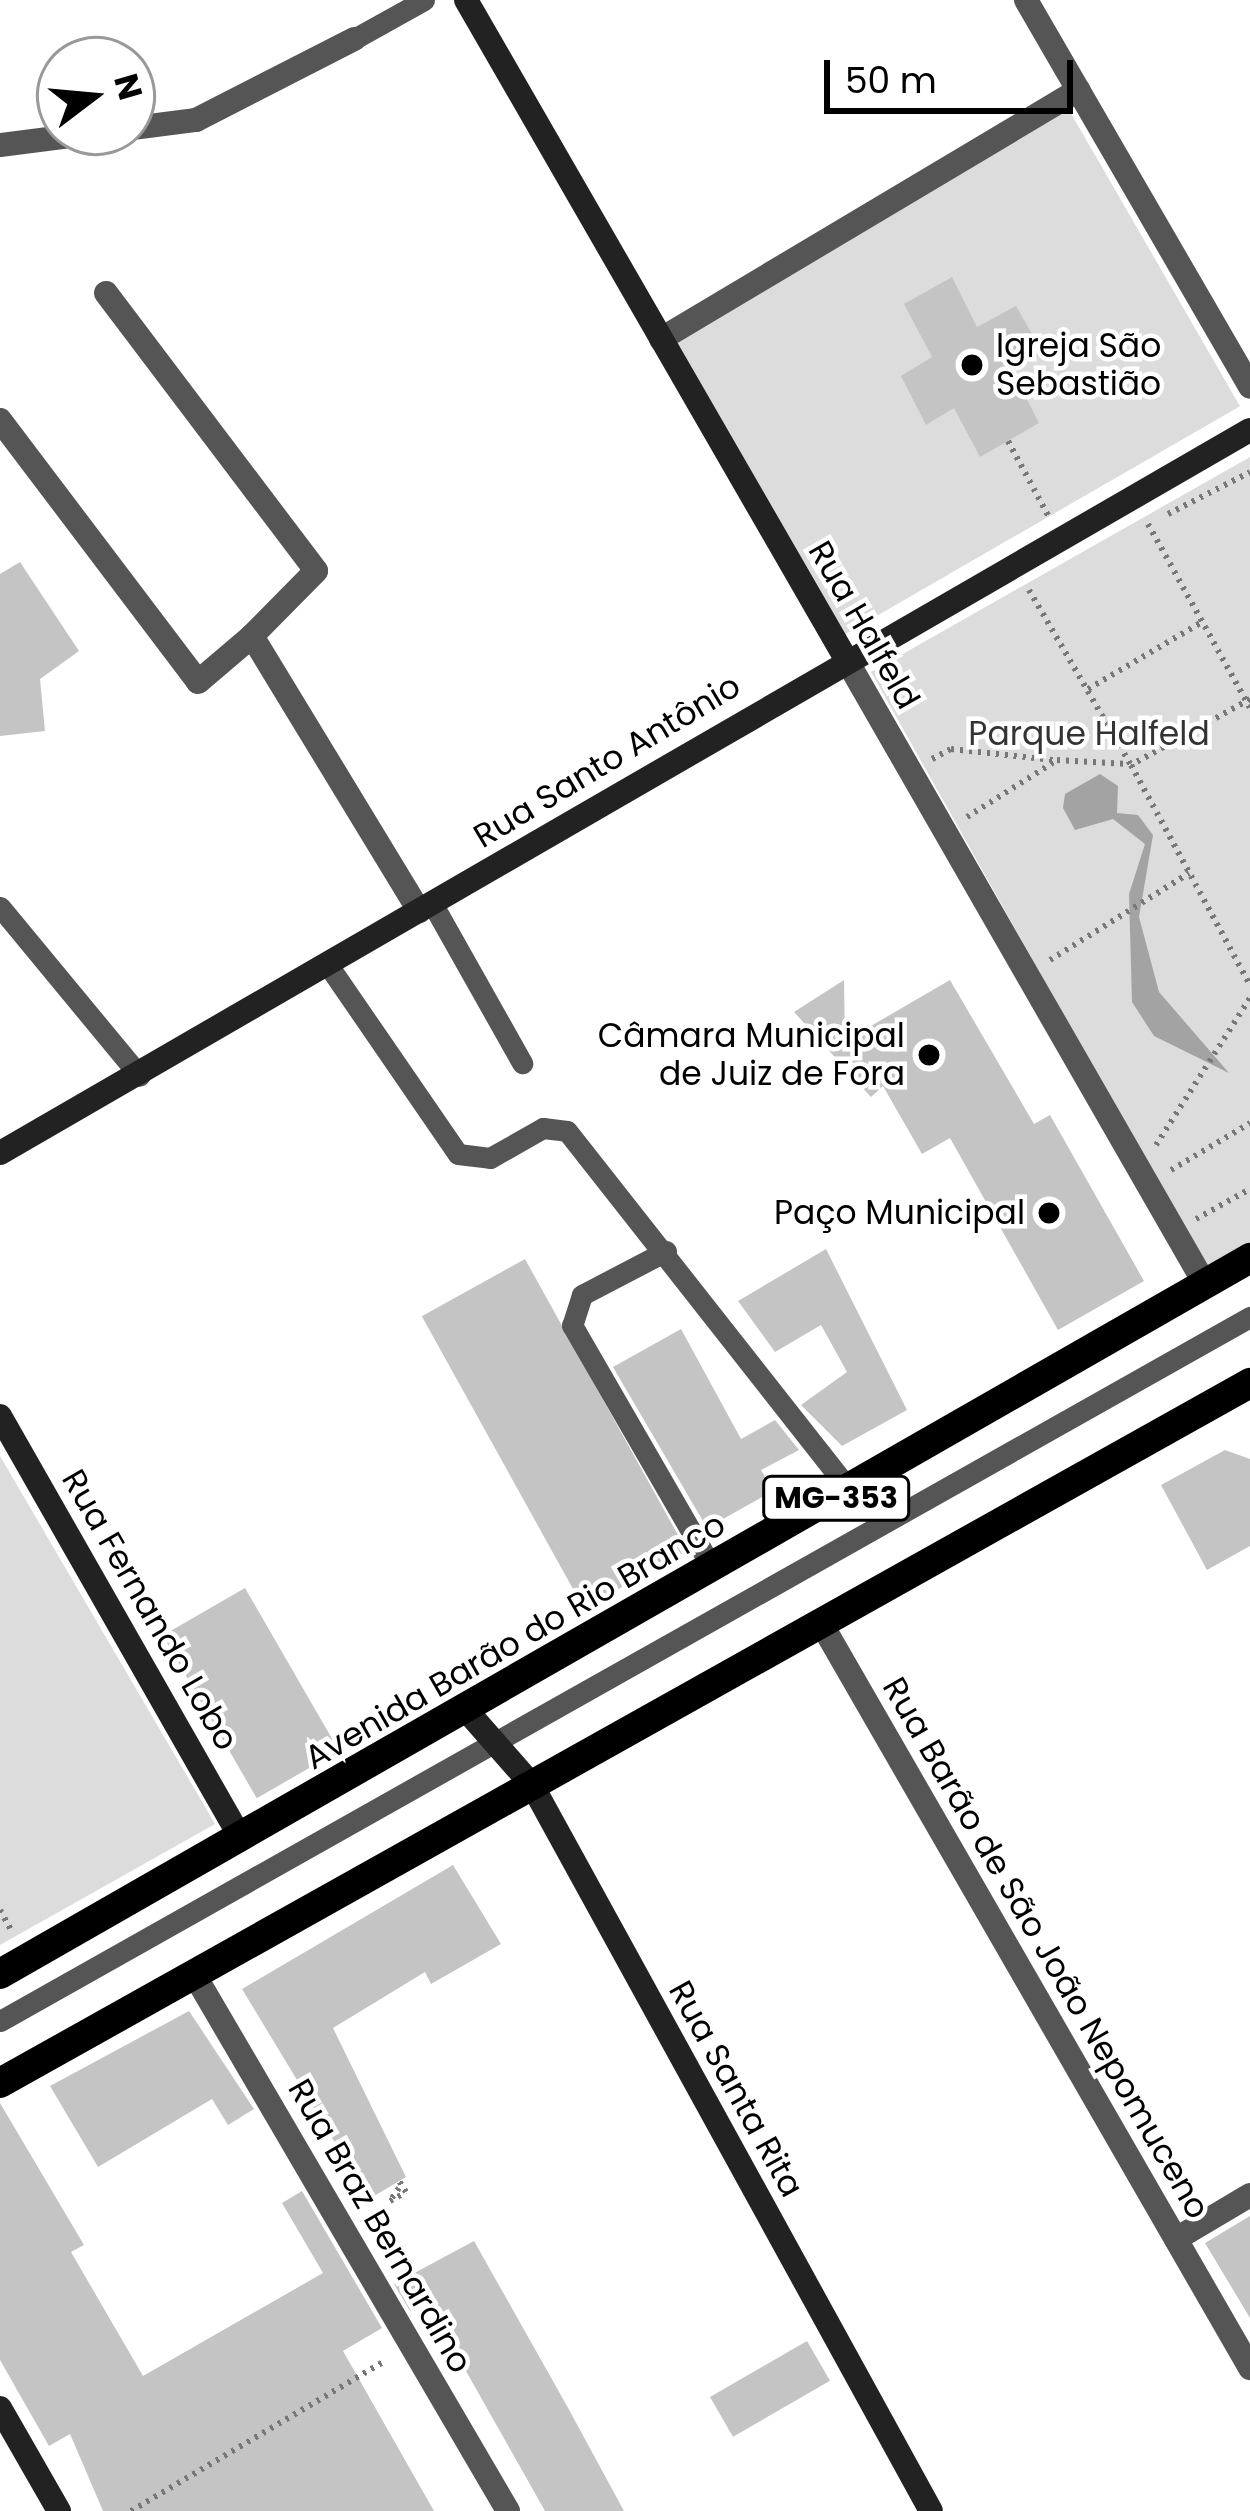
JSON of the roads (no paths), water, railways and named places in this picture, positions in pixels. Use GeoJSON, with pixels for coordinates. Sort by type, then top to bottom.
{"type":"FeatureCollection","features":[{"type":"Feature","properties":{"kind":"main road","name":"Avenida Barão do Rio Branco"},"geometry":{"type":"LineString","coordinates":[[0,1974],[467,1711],[1250,1258]]}},
{"type":"Feature","properties":{"kind":"main road"},"geometry":{"type":"LineString","coordinates":[[0,2083],[1250,1383]]}},
{"type":"Feature","properties":{"kind":"street","name":"Rua Halfeld"},"geometry":{"type":"LineString","coordinates":[[466,0],[1204,1284]]}},
{"type":"Feature","properties":{"kind":"street"},"geometry":{"type":"LineString","coordinates":[[1025,0],[1250,387]]}},
{"type":"Feature","properties":{"kind":"street"},"geometry":{"type":"LineString","coordinates":[[0,145],[196,120],[354,39]]}},
{"type":"Feature","properties":{"kind":"street"},"geometry":{"type":"LineString","coordinates":[[661,339],[1078,90]]}},
{"type":"Feature","properties":{"kind":"street"},"geometry":{"type":"LineString","coordinates":[[0,421],[198,682],[316,571],[106,293]]}},
{"type":"Feature","properties":{"kind":"street","name":"Rua Santo Antônio"},"geometry":{"type":"LineString","coordinates":[[0,1153],[140,1076],[846,659],[1250,430]]}},
{"type":"Feature","properties":{"kind":"street"},"geometry":{"type":"LineString","coordinates":[[252,636],[426,906]]}},
{"type":"Feature","properties":{"kind":"street","name":"Rua Fernando Lobo"},"geometry":{"type":"LineString","coordinates":[[0,1416],[241,1838]]}},
{"type":"Feature","properties":{"kind":"street","name":"Rua Barão de São João Nepomuceno"},"geometry":{"type":"LineString","coordinates":[[821,1623],[1250,2368]]}},
{"type":"Feature","properties":{"kind":"street","name":"Rua Santa Rita"},"geometry":{"type":"LineString","coordinates":[[467,1711],[500,1740],[532,1785],[932,2511]]}},
{"type":"Feature","properties":{"kind":"street","name":"Rua Braz Bernardino"},"geometry":{"type":"LineString","coordinates":[[194,1974],[508,2511]]}},
{"type":"Feature","properties":{"kind":"street"},"geometry":{"type":"LineString","coordinates":[[1176,2239],[1250,2194]]}},
{"type":"Feature","properties":{"kind":"street"},"geometry":{"type":"LineString","coordinates":[[0,2408],[58,2511]]}},
{"type":"Feature","properties":{"kind":"lane"},"geometry":{"type":"LineString","coordinates":[[354,39],[424,0]]}},
{"type":"Feature","properties":{"kind":"lane"},"geometry":{"type":"LineString","coordinates":[[426,906],[521,1063]]}},
{"type":"Feature","properties":{"kind":"lane"},"geometry":{"type":"LineString","coordinates":[[0,907],[140,1076]]}},
{"type":"Feature","properties":{"kind":"lane"},"geometry":{"type":"LineString","coordinates":[[328,965],[445,1145],[490,1158],[543,1128],[567,1131],[666,1251],[849,1490]]}},
{"type":"Feature","properties":{"kind":"lane"},"geometry":{"type":"LineString","coordinates":[[666,1251],[582,1295],[572,1324],[713,1569]]}},
{"type":"Feature","properties":{"kind":"lane"},"geometry":{"type":"LineString","coordinates":[[0,2021],[1250,1317]]}},
{"type":"Feature","properties":{"kind":"place","name":"Igreja São Sebastião"},"geometry":{"type":"Point","coordinates":[972,365]}},
{"type":"Feature","properties":{"kind":"place","name":"Câmara Municipal de Juiz de Fora"},"geometry":{"type":"Point","coordinates":[929,1055]}},
{"type":"Feature","properties":{"kind":"place","name":"Paço Municipal"},"geometry":{"type":"Point","coordinates":[1049,1213]}},
{"type":"Feature","properties":{"kind":"park label","name":"Parque Halfeld"},"geometry":{"type":"Point","coordinates":[1089,734]}}]}
